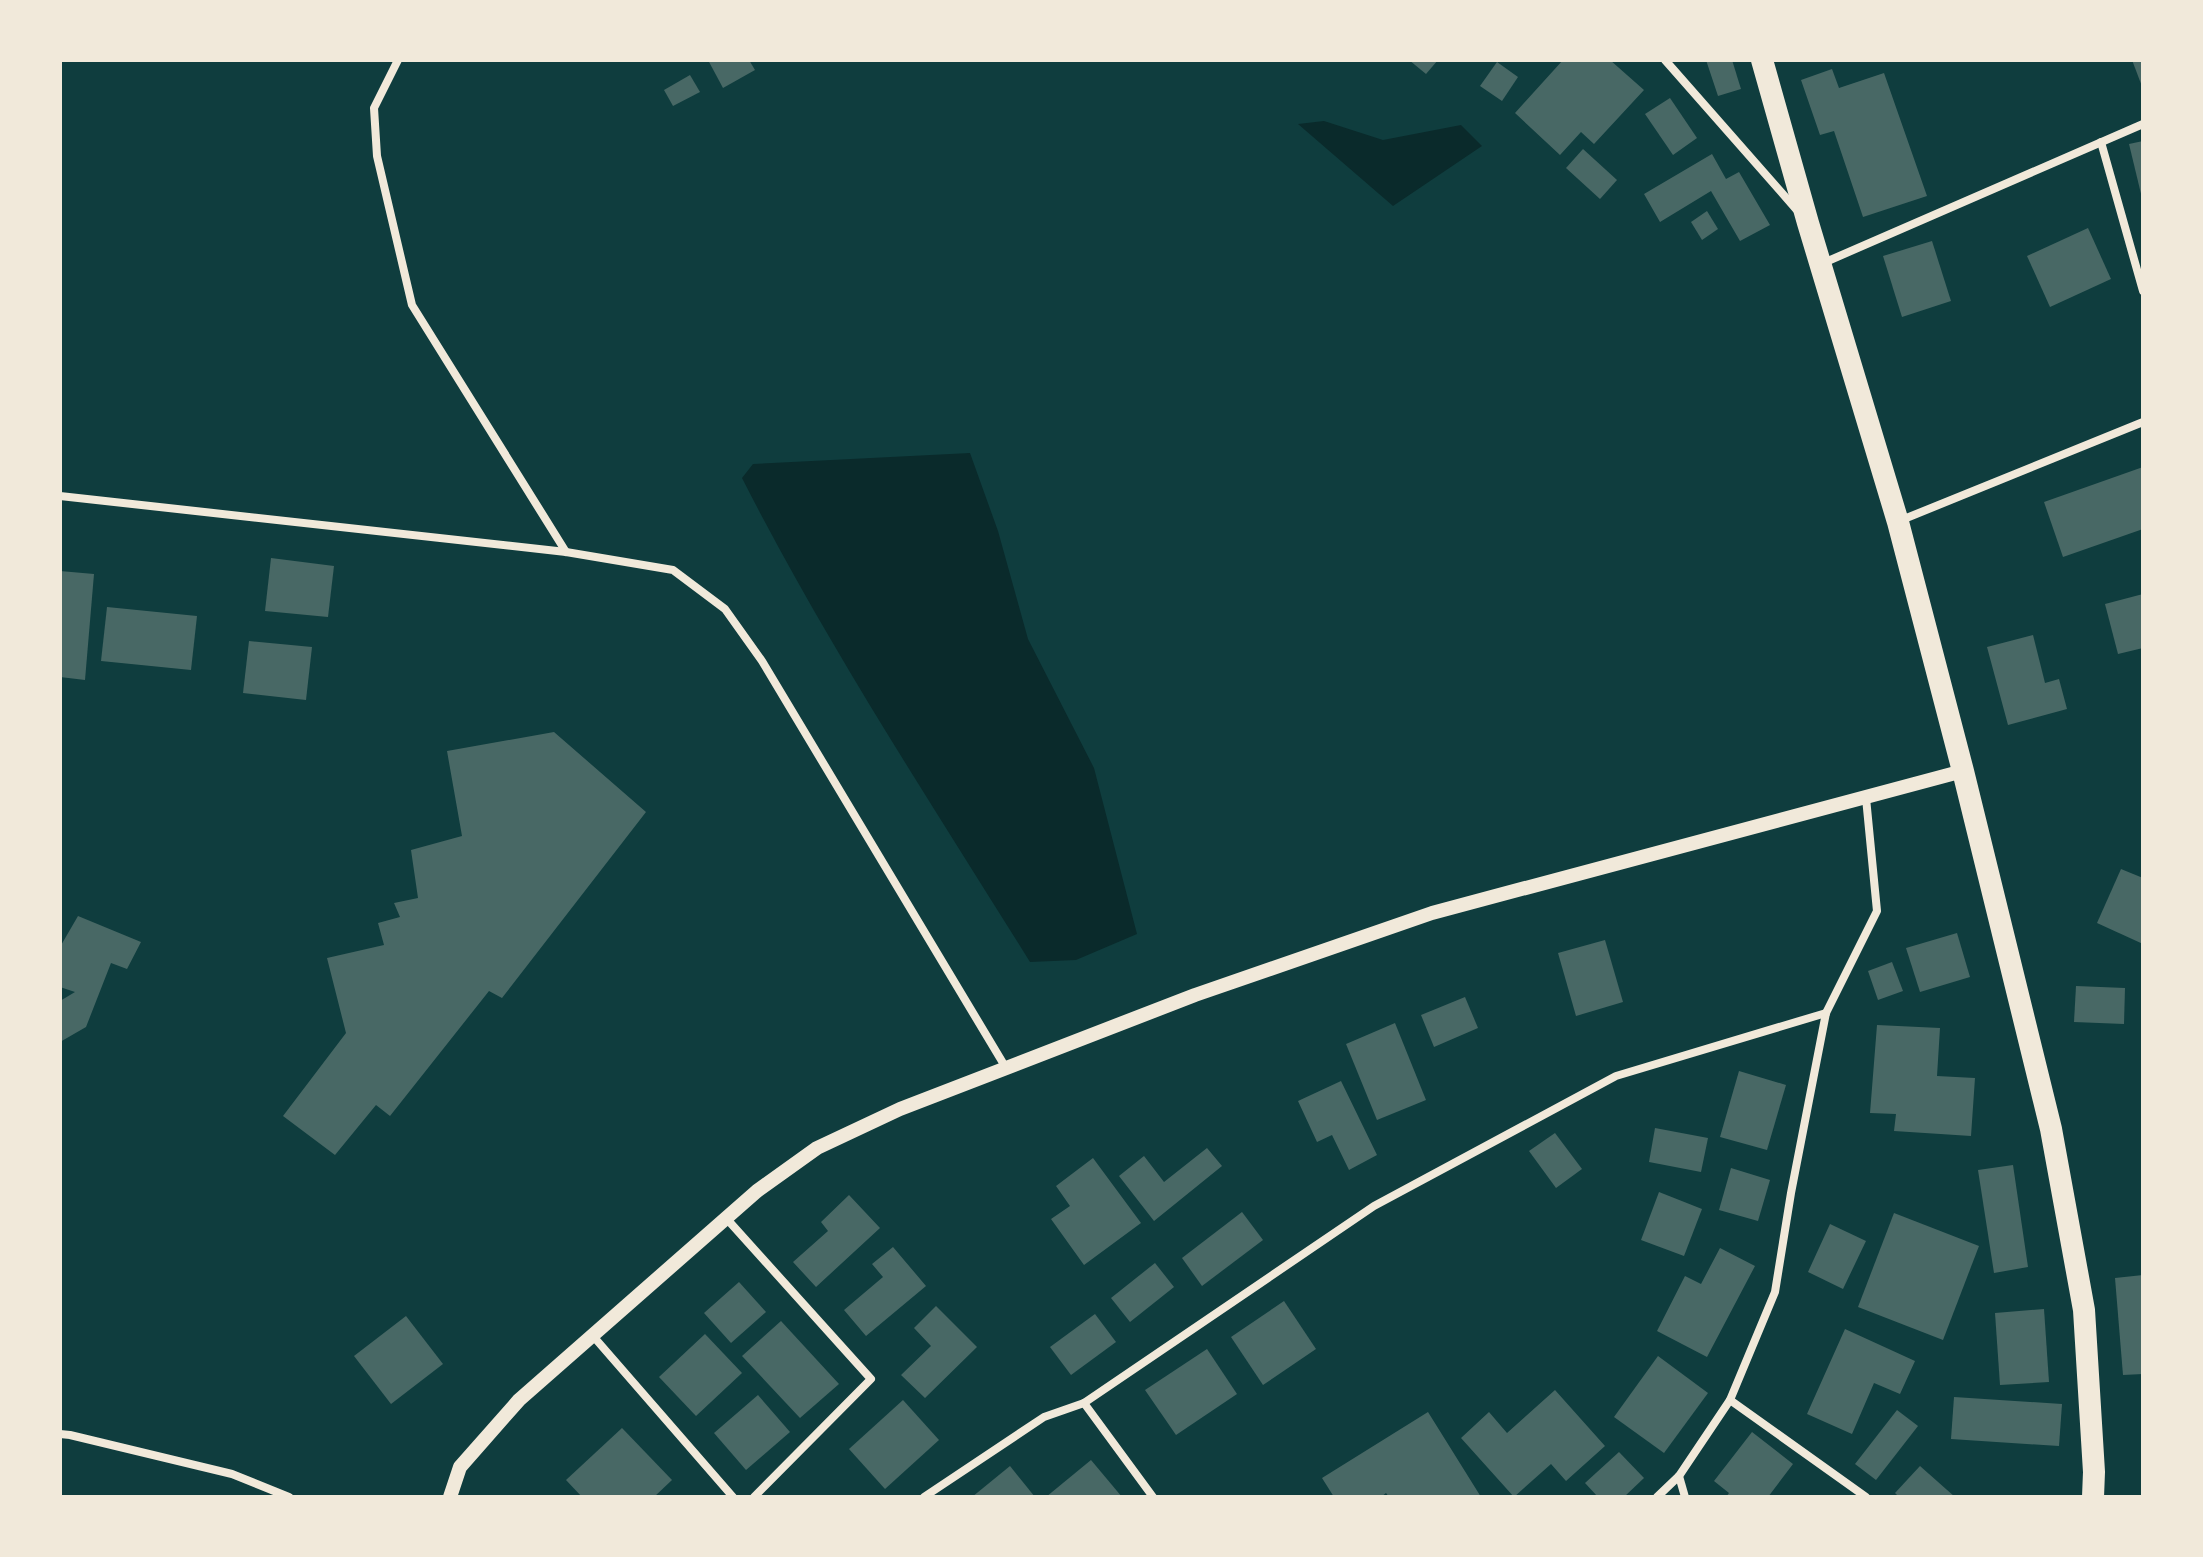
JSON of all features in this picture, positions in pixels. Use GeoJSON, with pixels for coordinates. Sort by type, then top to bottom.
{"type":"FeatureCollection","features":[{"type":"Feature","properties":{"kind":"highway"},"geometry":{"type":"LineString","coordinates":[[1762,60],[1898,522],[2051,1129],[2084,1310],[2093,1497]]}},
{"type":"Feature","properties":{"kind":"street"},"geometry":{"type":"LineString","coordinates":[[398,60],[374,108],[377,156],[412,305],[566,552]]}},
{"type":"Feature","properties":{"kind":"street"},"geometry":{"type":"LineString","coordinates":[[1665,60],[1808,223]]}},
{"type":"Feature","properties":{"kind":"street"},"geometry":{"type":"LineString","coordinates":[[1820,265],[2143,124]]}},
{"type":"Feature","properties":{"kind":"street"},"geometry":{"type":"LineString","coordinates":[[2101,142],[2143,291]]}},
{"type":"Feature","properties":{"kind":"street"},"geometry":{"type":"LineString","coordinates":[[1898,522],[2143,422]]}},
{"type":"Feature","properties":{"kind":"street"},"geometry":{"type":"LineString","coordinates":[[60,496],[566,552],[673,570],[725,609],[762,661],[1006,1068]]}},
{"type":"Feature","properties":{"kind":"street"},"geometry":{"type":"LineString","coordinates":[[450,1497],[460,1467],[519,1400],[757,1191],[817,1148],[900,1109],[1195,995],[1432,913],[1963,771]]}},
{"type":"Feature","properties":{"kind":"street"},"geometry":{"type":"LineString","coordinates":[[1657,1497],[1679,1476],[1730,1400],[1775,1292],[1826,1013],[1877,911],[1866,798]]}},
{"type":"Feature","properties":{"kind":"street"},"geometry":{"type":"LineString","coordinates":[[924,1497],[1044,1417],[1084,1403],[1374,1206],[1616,1076],[1826,1013]]}},
{"type":"Feature","properties":{"kind":"street"},"geometry":{"type":"LineString","coordinates":[[726,1218],[871,1379],[754,1497]]}},
{"type":"Feature","properties":{"kind":"street"},"geometry":{"type":"LineString","coordinates":[[593,1336],[733,1497]]}},
{"type":"Feature","properties":{"kind":"street"},"geometry":{"type":"LineString","coordinates":[[1730,1400],[1866,1497]]}},
{"type":"Feature","properties":{"kind":"street"},"geometry":{"type":"LineString","coordinates":[[1084,1403],[1153,1497]]}},
{"type":"Feature","properties":{"kind":"street"},"geometry":{"type":"LineString","coordinates":[[60,1434],[232,1474],[289,1497]]}},
{"type":"Feature","properties":{"kind":"street"},"geometry":{"type":"LineString","coordinates":[[1679,1476],[1685,1497]]}},
{"type":"Feature","properties":{"kind":"water"},"geometry":{"type":"Polygon","coordinates":[[[1324,121],[1383,140],[1461,125],[1482,146],[1393,206],[1298,124],[1324,121]]]}},
{"type":"Feature","properties":{"kind":"water"},"geometry":{"type":"Polygon","coordinates":[[[970,453],[998,531],[1028,639],[1094,768],[1137,934],[1076,960],[1030,962],[844,663],[742,478],[753,464],[970,453]]]}},
{"type":"Feature","properties":{"kind":"building"},"geometry":{"type":"Polygon","coordinates":[[[708,60],[749,60],[755,70],[723,88],[708,60]]]}},
{"type":"Feature","properties":{"kind":"building"},"geometry":{"type":"Polygon","coordinates":[[[1409,60],[1438,60],[1426,74],[1409,60]]]}},
{"type":"Feature","properties":{"kind":"building"},"geometry":{"type":"Polygon","coordinates":[[[1563,60],[1610,60],[1644,90],[1594,144],[1581,132],[1560,155],[1515,113],[1563,60]]]}},
{"type":"Feature","properties":{"kind":"building"},"geometry":{"type":"Polygon","coordinates":[[[1706,60],[1732,60],[1741,89],[1718,96],[1706,60]]]}},
{"type":"Feature","properties":{"kind":"building"},"geometry":{"type":"Polygon","coordinates":[[[2132,60],[2143,60],[2143,89],[2132,60]]]}},
{"type":"Feature","properties":{"kind":"building"},"geometry":{"type":"Polygon","coordinates":[[[1497,62],[1518,77],[1502,101],[1480,86],[1497,62]]]}},
{"type":"Feature","properties":{"kind":"building"},"geometry":{"type":"Polygon","coordinates":[[[1832,69],[1839,88],[1884,73],[1927,196],[1863,217],[1834,131],[1820,135],[1801,80],[1832,69]]]}},
{"type":"Feature","properties":{"kind":"building"},"geometry":{"type":"Polygon","coordinates":[[[690,75],[700,92],[673,106],[664,90],[690,75]]]}},
{"type":"Feature","properties":{"kind":"building"},"geometry":{"type":"Polygon","coordinates":[[[1670,98],[1697,138],[1673,155],[1645,114],[1670,98]]]}},
{"type":"Feature","properties":{"kind":"building"},"geometry":{"type":"Polygon","coordinates":[[[2143,141],[2143,198],[2142,198],[2129,144],[2143,141]]]}},
{"type":"Feature","properties":{"kind":"building"},"geometry":{"type":"Polygon","coordinates":[[[1583,149],[1617,180],[1600,199],[1566,168],[1583,149]]]}},
{"type":"Feature","properties":{"kind":"building"},"geometry":{"type":"Polygon","coordinates":[[[1712,154],[1726,179],[1739,172],[1770,225],[1740,241],[1711,191],[1660,222],[1644,194],[1712,154]]]}},
{"type":"Feature","properties":{"kind":"building"},"geometry":{"type":"Polygon","coordinates":[[[1707,211],[1718,229],[1702,240],[1691,222],[1707,211]]]}},
{"type":"Feature","properties":{"kind":"building"},"geometry":{"type":"Polygon","coordinates":[[[2088,228],[2111,279],[2050,307],[2027,256],[2088,228]]]}},
{"type":"Feature","properties":{"kind":"building"},"geometry":{"type":"Polygon","coordinates":[[[1932,241],[1951,301],[1902,317],[1883,256],[1932,241]]]}},
{"type":"Feature","properties":{"kind":"building"},"geometry":{"type":"Polygon","coordinates":[[[2143,467],[2143,529],[2063,557],[2044,502],[2143,467]]]}},
{"type":"Feature","properties":{"kind":"building"},"geometry":{"type":"Polygon","coordinates":[[[271,558],[334,566],[328,617],[265,611],[271,558]]]}},
{"type":"Feature","properties":{"kind":"building"},"geometry":{"type":"Polygon","coordinates":[[[60,571],[94,574],[85,680],[60,677],[60,571]]]}},
{"type":"Feature","properties":{"kind":"building"},"geometry":{"type":"Polygon","coordinates":[[[2143,594],[2143,648],[2118,654],[2105,604],[2143,594]]]}},
{"type":"Feature","properties":{"kind":"building"},"geometry":{"type":"Polygon","coordinates":[[[107,607],[197,616],[191,670],[101,661],[107,607]]]}},
{"type":"Feature","properties":{"kind":"building"},"geometry":{"type":"Polygon","coordinates":[[[2033,635],[2045,683],[2059,679],[2067,709],[2008,725],[1987,647],[2033,635]]]}},
{"type":"Feature","properties":{"kind":"building"},"geometry":{"type":"Polygon","coordinates":[[[249,641],[312,647],[306,700],[243,693],[249,641]]]}},
{"type":"Feature","properties":{"kind":"building"},"geometry":{"type":"Polygon","coordinates":[[[554,732],[646,812],[502,998],[489,991],[390,1116],[376,1105],[335,1155],[283,1116],[346,1033],[327,958],[384,945],[378,923],[400,917],[394,903],[418,898],[411,850],[462,836],[447,751],[554,732]]]}},
{"type":"Feature","properties":{"kind":"building"},"geometry":{"type":"Polygon","coordinates":[[[2121,869],[2143,878],[2143,944],[2097,923],[2121,869]]]}},
{"type":"Feature","properties":{"kind":"building"},"geometry":{"type":"Polygon","coordinates":[[[78,916],[141,942],[127,969],[111,963],[86,1027],[60,1042],[60,1001],[75,992],[60,987],[60,947],[78,916]]]}},
{"type":"Feature","properties":{"kind":"building"},"geometry":{"type":"Polygon","coordinates":[[[1957,933],[1970,977],[1920,992],[1906,948],[1957,933]]]}},
{"type":"Feature","properties":{"kind":"building"},"geometry":{"type":"Polygon","coordinates":[[[1605,940],[1623,1002],[1576,1016],[1558,953],[1605,940]]]}},
{"type":"Feature","properties":{"kind":"building"},"geometry":{"type":"Polygon","coordinates":[[[1892,962],[1903,991],[1878,1000],[1868,971],[1892,962]]]}},
{"type":"Feature","properties":{"kind":"building"},"geometry":{"type":"Polygon","coordinates":[[[2076,986],[2125,988],[2124,1024],[2074,1022],[2076,986]]]}},
{"type":"Feature","properties":{"kind":"building"},"geometry":{"type":"Polygon","coordinates":[[[1465,997],[1478,1028],[1434,1047],[1421,1015],[1465,997]]]}},
{"type":"Feature","properties":{"kind":"building"},"geometry":{"type":"Polygon","coordinates":[[[1395,1023],[1426,1100],[1377,1120],[1346,1044],[1395,1023]]]}},
{"type":"Feature","properties":{"kind":"building"},"geometry":{"type":"Polygon","coordinates":[[[1877,1025],[1940,1028],[1937,1076],[1975,1078],[1971,1136],[1894,1131],[1896,1114],[1870,1113],[1877,1025]]]}},
{"type":"Feature","properties":{"kind":"building"},"geometry":{"type":"Polygon","coordinates":[[[1739,1071],[1786,1085],[1767,1150],[1720,1137],[1739,1071]]]}},
{"type":"Feature","properties":{"kind":"building"},"geometry":{"type":"Polygon","coordinates":[[[1341,1081],[1377,1155],[1349,1170],[1332,1135],[1317,1142],[1298,1101],[1341,1081]]]}},
{"type":"Feature","properties":{"kind":"building"},"geometry":{"type":"Polygon","coordinates":[[[1655,1128],[1708,1138],[1701,1172],[1649,1162],[1655,1128]]]}},
{"type":"Feature","properties":{"kind":"building"},"geometry":{"type":"Polygon","coordinates":[[[1555,1133],[1582,1169],[1556,1188],[1529,1151],[1555,1133]]]}},
{"type":"Feature","properties":{"kind":"building"},"geometry":{"type":"Polygon","coordinates":[[[1207,1148],[1222,1166],[1154,1221],[1119,1176],[1144,1156],[1164,1182],[1207,1148]]]}},
{"type":"Feature","properties":{"kind":"building"},"geometry":{"type":"Polygon","coordinates":[[[1093,1158],[1141,1223],[1084,1265],[1051,1219],[1070,1206],[1056,1186],[1093,1158]]]}},
{"type":"Feature","properties":{"kind":"building"},"geometry":{"type":"Polygon","coordinates":[[[2013,1165],[2028,1267],[1994,1273],[1978,1170],[2013,1165]]]}},
{"type":"Feature","properties":{"kind":"building"},"geometry":{"type":"Polygon","coordinates":[[[1731,1168],[1770,1180],[1758,1221],[1719,1210],[1731,1168]]]}},
{"type":"Feature","properties":{"kind":"building"},"geometry":{"type":"Polygon","coordinates":[[[1659,1192],[1702,1209],[1684,1256],[1641,1240],[1659,1192]]]}},
{"type":"Feature","properties":{"kind":"building"},"geometry":{"type":"Polygon","coordinates":[[[849,1195],[880,1228],[816,1287],[793,1262],[828,1231],[821,1222],[849,1195]]]}},
{"type":"Feature","properties":{"kind":"building"},"geometry":{"type":"Polygon","coordinates":[[[1242,1212],[1263,1240],[1202,1286],[1182,1258],[1242,1212]]]}},
{"type":"Feature","properties":{"kind":"building"},"geometry":{"type":"Polygon","coordinates":[[[1894,1213],[1979,1246],[1943,1340],[1858,1307],[1894,1213]]]}},
{"type":"Feature","properties":{"kind":"building"},"geometry":{"type":"Polygon","coordinates":[[[1830,1224],[1866,1241],[1843,1289],[1808,1272],[1830,1224]]]}},
{"type":"Feature","properties":{"kind":"building"},"geometry":{"type":"Polygon","coordinates":[[[893,1247],[926,1286],[866,1336],[844,1310],[883,1277],[872,1264],[893,1247]]]}},
{"type":"Feature","properties":{"kind":"building"},"geometry":{"type":"Polygon","coordinates":[[[1720,1248],[1755,1266],[1707,1357],[1657,1331],[1685,1276],[1701,1284],[1720,1248]]]}},
{"type":"Feature","properties":{"kind":"building"},"geometry":{"type":"Polygon","coordinates":[[[1155,1263],[1174,1287],[1130,1322],[1111,1298],[1155,1263]]]}},
{"type":"Feature","properties":{"kind":"building"},"geometry":{"type":"Polygon","coordinates":[[[2143,1275],[2143,1374],[2123,1375],[2115,1278],[2143,1275]]]}},
{"type":"Feature","properties":{"kind":"building"},"geometry":{"type":"Polygon","coordinates":[[[739,1282],[766,1312],[731,1343],[704,1313],[739,1282]]]}},
{"type":"Feature","properties":{"kind":"building"},"geometry":{"type":"Polygon","coordinates":[[[1284,1301],[1316,1349],[1263,1385],[1231,1337],[1284,1301]]]}},
{"type":"Feature","properties":{"kind":"building"},"geometry":{"type":"Polygon","coordinates":[[[936,1306],[977,1347],[925,1398],[901,1375],[931,1346],[914,1328],[936,1306]]]}},
{"type":"Feature","properties":{"kind":"building"},"geometry":{"type":"Polygon","coordinates":[[[2044,1309],[2049,1382],[2000,1385],[1995,1313],[2044,1309]]]}},
{"type":"Feature","properties":{"kind":"building"},"geometry":{"type":"Polygon","coordinates":[[[1095,1314],[1116,1342],[1071,1375],[1050,1347],[1095,1314]]]}},
{"type":"Feature","properties":{"kind":"building"},"geometry":{"type":"Polygon","coordinates":[[[406,1316],[443,1364],[391,1404],[354,1356],[406,1316]]]}},
{"type":"Feature","properties":{"kind":"building"},"geometry":{"type":"Polygon","coordinates":[[[781,1321],[839,1384],[800,1418],[742,1356],[781,1321]]]}},
{"type":"Feature","properties":{"kind":"building"},"geometry":{"type":"Polygon","coordinates":[[[1845,1329],[1915,1361],[1900,1394],[1874,1383],[1852,1434],[1807,1414],[1845,1329]]]}},
{"type":"Feature","properties":{"kind":"building"},"geometry":{"type":"Polygon","coordinates":[[[705,1334],[742,1373],[696,1416],[659,1377],[705,1334]]]}},
{"type":"Feature","properties":{"kind":"building"},"geometry":{"type":"Polygon","coordinates":[[[1207,1349],[1237,1394],[1176,1435],[1145,1390],[1207,1349]]]}},
{"type":"Feature","properties":{"kind":"building"},"geometry":{"type":"Polygon","coordinates":[[[1658,1356],[1708,1393],[1664,1453],[1614,1417],[1658,1356]]]}},
{"type":"Feature","properties":{"kind":"building"},"geometry":{"type":"Polygon","coordinates":[[[1555,1390],[1605,1446],[1566,1481],[1551,1464],[1514,1497],[1461,1438],[1489,1412],[1507,1433],[1555,1390]]]}},
{"type":"Feature","properties":{"kind":"building"},"geometry":{"type":"Polygon","coordinates":[[[758,1395],[790,1432],[746,1470],[714,1433],[758,1395]]]}},
{"type":"Feature","properties":{"kind":"building"},"geometry":{"type":"Polygon","coordinates":[[[1954,1397],[2062,1404],[2059,1446],[1951,1439],[1954,1397]]]}},
{"type":"Feature","properties":{"kind":"building"},"geometry":{"type":"Polygon","coordinates":[[[903,1400],[939,1440],[885,1489],[849,1449],[903,1400]]]}},
{"type":"Feature","properties":{"kind":"building"},"geometry":{"type":"Polygon","coordinates":[[[1897,1410],[1918,1426],[1876,1480],[1855,1464],[1897,1410]]]}},
{"type":"Feature","properties":{"kind":"building"},"geometry":{"type":"Polygon","coordinates":[[[1428,1412],[1481,1497],[1389,1497],[1386,1493],[1381,1497],[1334,1497],[1322,1478],[1428,1412]]]}},
{"type":"Feature","properties":{"kind":"building"},"geometry":{"type":"Polygon","coordinates":[[[622,1428],[672,1480],[654,1497],[582,1497],[566,1480],[622,1428]]]}},
{"type":"Feature","properties":{"kind":"building"},"geometry":{"type":"Polygon","coordinates":[[[1752,1432],[1793,1464],[1768,1497],[1726,1497],[1729,1493],[1714,1481],[1752,1432]]]}},
{"type":"Feature","properties":{"kind":"building"},"geometry":{"type":"Polygon","coordinates":[[[1619,1452],[1644,1478],[1624,1497],[1598,1497],[1585,1483],[1619,1452]]]}},
{"type":"Feature","properties":{"kind":"building"},"geometry":{"type":"Polygon","coordinates":[[[1091,1460],[1122,1497],[1046,1497],[1091,1460]]]}},
{"type":"Feature","properties":{"kind":"building"},"geometry":{"type":"Polygon","coordinates":[[[1010,1466],[1035,1497],[972,1497],[1010,1466]]]}},
{"type":"Feature","properties":{"kind":"building"},"geometry":{"type":"Polygon","coordinates":[[[1920,1466],[1955,1497],[1899,1497],[1895,1493],[1920,1466]]]}}]}
